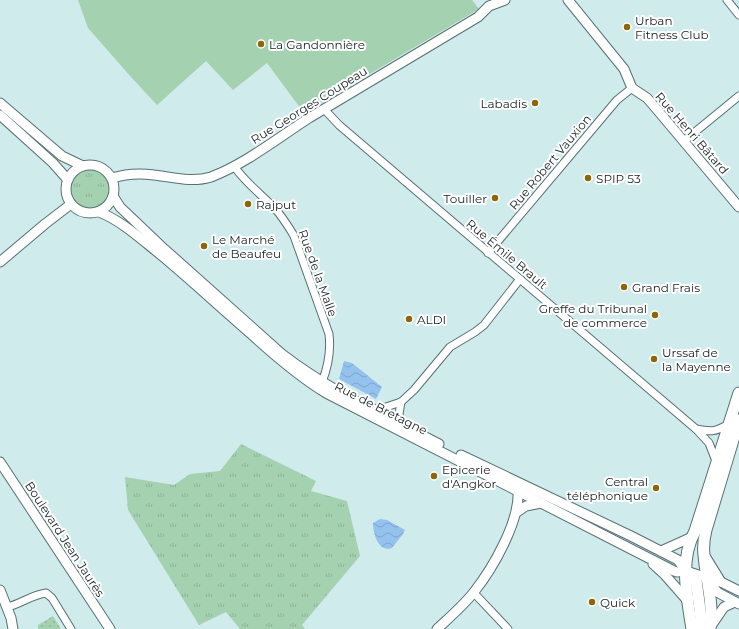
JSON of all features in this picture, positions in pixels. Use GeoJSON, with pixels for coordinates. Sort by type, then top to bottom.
{"type":"FeatureCollection","features":[{"type":"Feature","properties":{"kind":"main road","name":"Rue Georges Coupeau"},"geometry":{"type":"LineString","coordinates":[[112,178],[121,175],[141,174],[180,179],[194,179],[209,177],[234,166],[347,94],[478,17],[486,3],[505,0]]}},
{"type":"Feature","properties":{"kind":"main road"},"geometry":{"type":"LineString","coordinates":[[568,0],[624,70],[632,88]]}},
{"type":"Feature","properties":{"kind":"main road","name":"Rue Henri Bâtard"},"geometry":{"type":"LineString","coordinates":[[632,88],[647,98],[739,207]]}},
{"type":"Feature","properties":{"kind":"main road"},"geometry":{"type":"LineString","coordinates":[[0,103],[62,156],[83,166]]}},
{"type":"Feature","properties":{"kind":"main road"},"geometry":{"type":"LineString","coordinates":[[0,115],[53,163],[68,180]]}},
{"type":"Feature","properties":{"kind":"main road"},"geometry":{"type":"LineString","coordinates":[[94,165],[100,167],[112,178],[114,196],[110,204],[99,212],[86,213],[75,208],[71,204],[66,192],[68,180],[71,174],[83,166],[94,165]]}},
{"type":"Feature","properties":{"kind":"main road","name":"Rue de Bretagne"},"geometry":{"type":"LineString","coordinates":[[114,196],[120,207],[161,246],[282,354],[322,382],[402,425],[514,481],[661,551],[678,560],[686,571]]}},
{"type":"Feature","properties":{"kind":"main road"},"geometry":{"type":"LineString","coordinates":[[0,262],[71,204]]}},
{"type":"Feature","properties":{"kind":"main road","name":"Rue de Bretagne"},"geometry":{"type":"LineString","coordinates":[[99,212],[110,216],[131,231],[175,267],[262,344],[298,374],[318,388],[350,406],[676,572],[686,571],[707,577],[721,582],[739,592]]}},
{"type":"Feature","properties":{"kind":"main road"},"geometry":{"type":"LineString","coordinates":[[707,628],[710,602],[704,554],[706,530],[734,422],[739,393]]}},
{"type":"Feature","properties":{"kind":"main road"},"geometry":{"type":"LineString","coordinates":[[692,629],[688,600],[686,554],[717,463],[734,422]]}},
{"type":"Feature","properties":{"kind":"main road","name":"Boulevard Jean Jaurès"},"geometry":{"type":"LineString","coordinates":[[0,462],[110,629]]}},
{"type":"Feature","properties":{"kind":"main road"},"geometry":{"type":"LineString","coordinates":[[437,629],[474,593],[490,569],[517,512],[518,491]]}},
{"type":"Feature","properties":{"kind":"main road"},"geometry":{"type":"LineString","coordinates":[[517,512],[526,506],[542,503]]}},
{"type":"Feature","properties":{"kind":"main road"},"geometry":{"type":"LineString","coordinates":[[661,551],[694,534]]}},
{"type":"Feature","properties":{"kind":"main road"},"geometry":{"type":"LineString","coordinates":[[694,534],[696,556],[700,566],[717,592],[737,603]]}},
{"type":"Feature","properties":{"kind":"main road"},"geometry":{"type":"LineString","coordinates":[[704,554],[721,582]]}},
{"type":"Feature","properties":{"kind":"main road"},"geometry":{"type":"LineString","coordinates":[[643,556],[665,575],[688,600]]}},
{"type":"Feature","properties":{"kind":"main road"},"geometry":{"type":"LineString","coordinates":[[686,571],[696,580],[707,628]]}},
{"type":"Feature","properties":{"kind":"main road"},"geometry":{"type":"LineString","coordinates":[[688,600],[707,577]]}},
{"type":"Feature","properties":{"kind":"main road"},"geometry":{"type":"LineString","coordinates":[[0,590],[11,618],[13,629]]}},
{"type":"Feature","properties":{"kind":"main road"},"geometry":{"type":"LineString","coordinates":[[707,628],[724,607],[737,603]]}},
{"type":"Feature","properties":{"kind":"street"},"geometry":{"type":"LineString","coordinates":[[727,0],[739,15]]}},
{"type":"Feature","properties":{"kind":"street","name":"Rue Robert Vauxion"},"geometry":{"type":"LineString","coordinates":[[488,253],[617,100],[632,88]]}},
{"type":"Feature","properties":{"kind":"street"},"geometry":{"type":"LineString","coordinates":[[684,140],[739,96]]}},
{"type":"Feature","properties":{"kind":"street","name":"Rue Émile Brault"},"geometry":{"type":"LineString","coordinates":[[324,109],[339,125],[696,429],[710,443],[717,463]]}},
{"type":"Feature","properties":{"kind":"street","name":"Rue de la Malle"},"geometry":{"type":"LineString","coordinates":[[234,166],[250,185],[277,211],[287,223],[294,236],[329,334],[331,346],[322,382]]}},
{"type":"Feature","properties":{"kind":"street"},"geometry":{"type":"LineString","coordinates":[[371,409],[386,407],[401,402],[414,390],[450,347],[484,325],[520,279]]}},
{"type":"Feature","properties":{"kind":"street"},"geometry":{"type":"LineString","coordinates":[[401,402],[399,414],[402,425]]}},
{"type":"Feature","properties":{"kind":"street"},"geometry":{"type":"LineString","coordinates":[[696,429],[711,432],[734,422]]}},
{"type":"Feature","properties":{"kind":"street"},"geometry":{"type":"LineString","coordinates":[[7,607],[15,605],[36,594],[46,593],[52,598],[71,629]]}},
{"type":"Feature","properties":{"kind":"street"},"geometry":{"type":"LineString","coordinates":[[474,593],[505,628]]}},
{"type":"Feature","properties":{"kind":"green space","name":"La Gandonnière"},"geometry":{"type":"Polygon","coordinates":[[[78,0],[472,0],[479,9],[304,113],[267,63],[233,90],[206,61],[157,105],[88,28],[78,0]]]}},
{"type":"Feature","properties":{"kind":"green space"},"geometry":{"type":"Polygon","coordinates":[[[86,170],[94,170],[104,175],[108,182],[108,196],[104,203],[94,208],[86,208],[76,203],[74,200],[71,193],[71,185],[76,175],[79,173],[86,170]]]}},
{"type":"Feature","properties":{"kind":"green space"},"geometry":{"type":"Polygon","coordinates":[[[241,444],[316,481],[311,491],[347,501],[360,556],[302,625],[305,629],[240,629],[226,612],[199,625],[128,510],[125,477],[174,485],[190,474],[220,471],[241,444]]]}},
{"type":"Feature","properties":{"kind":"green space"},"geometry":{"type":"Polygon","coordinates":[[[53,616],[61,629],[38,629],[38,625],[53,616]]]}},
{"type":"Feature","properties":{"kind":"water"},"geometry":{"type":"Polygon","coordinates":[[[344,361],[352,363],[382,387],[376,399],[339,379],[344,361]]]}},
{"type":"Feature","properties":{"kind":"water"},"geometry":{"type":"Polygon","coordinates":[[[380,519],[387,520],[405,530],[392,548],[383,548],[375,537],[373,523],[380,519]]]}},
{"type":"Feature","properties":{"kind":"place","name":"Urban Fitness Club"},"geometry":{"type":"Point","coordinates":[627,27]}},
{"type":"Feature","properties":{"kind":"place","name":"La Gandonnière"},"geometry":{"type":"Point","coordinates":[261,44]}},
{"type":"Feature","properties":{"kind":"place","name":"Labadis"},"geometry":{"type":"Point","coordinates":[535,103]}},
{"type":"Feature","properties":{"kind":"place","name":"SPIP 53"},"geometry":{"type":"Point","coordinates":[588,178]}},
{"type":"Feature","properties":{"kind":"place","name":"Touiller"},"geometry":{"type":"Point","coordinates":[495,198]}},
{"type":"Feature","properties":{"kind":"place","name":"Rajput"},"geometry":{"type":"Point","coordinates":[248,204]}},
{"type":"Feature","properties":{"kind":"place","name":"Le Marché de Beaufeu"},"geometry":{"type":"Point","coordinates":[204,246]}},
{"type":"Feature","properties":{"kind":"place","name":"Grand Frais"},"geometry":{"type":"Point","coordinates":[624,287]}},
{"type":"Feature","properties":{"kind":"place","name":"Greffe du Tribunal de commerce"},"geometry":{"type":"Point","coordinates":[655,315]}},
{"type":"Feature","properties":{"kind":"place","name":"ALDI"},"geometry":{"type":"Point","coordinates":[409,319]}},
{"type":"Feature","properties":{"kind":"place","name":"Urssaf de la Mayenne"},"geometry":{"type":"Point","coordinates":[654,359]}},
{"type":"Feature","properties":{"kind":"place","name":"Epicerie d'Angkor"},"geometry":{"type":"Point","coordinates":[434,476]}},
{"type":"Feature","properties":{"kind":"place","name":"Central téléphonique"},"geometry":{"type":"Point","coordinates":[656,488]}},
{"type":"Feature","properties":{"kind":"place","name":"Quick"},"geometry":{"type":"Point","coordinates":[592,602]}}]}
